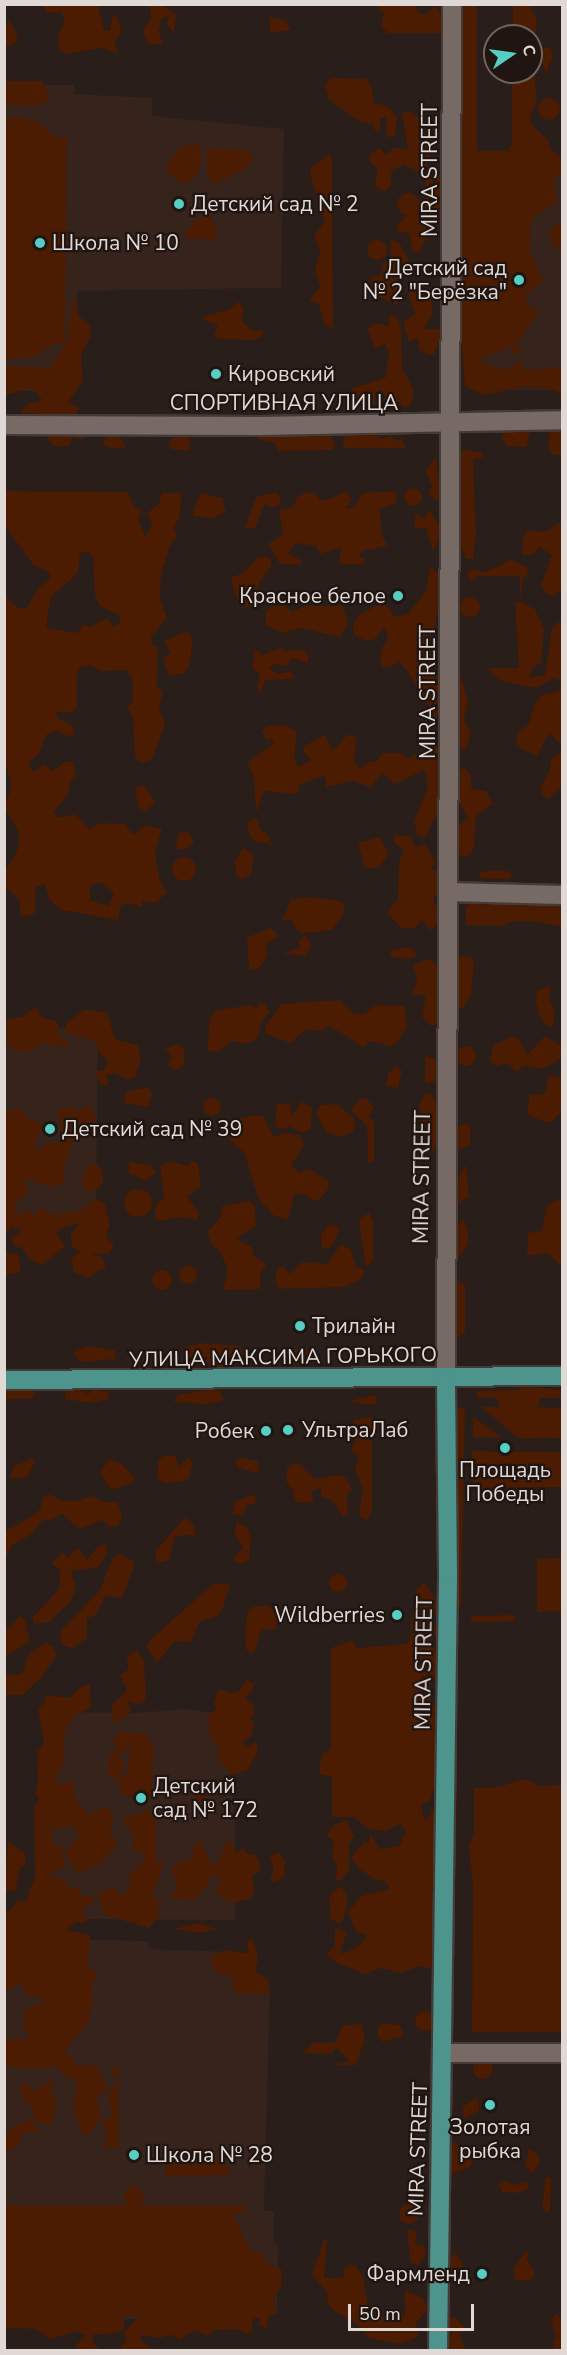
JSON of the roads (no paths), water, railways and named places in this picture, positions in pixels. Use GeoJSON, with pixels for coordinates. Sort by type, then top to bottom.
{"type":"FeatureCollection","features":[{"type":"Feature","properties":{"kind":"main road","name":"УЛИЦА МАКСИМА ГОРЬКОГО"},"geometry":{"type":"LineString","coordinates":[[4,1380],[562,1376]]}},
{"type":"Feature","properties":{"kind":"main road","name":"MIRA STREET"},"geometry":{"type":"LineString","coordinates":[[438,2350],[443,2053],[446,1377]]}},
{"type":"Feature","properties":{"kind":"street","name":"MIRA STREET"},"geometry":{"type":"LineString","coordinates":[[446,1377],[444,1206],[449,892],[453,4]]}},
{"type":"Feature","properties":{"kind":"street","name":"СПОРТИВНАЯ УЛИЦА"},"geometry":{"type":"LineString","coordinates":[[4,425],[261,426],[562,420]]}},
{"type":"Feature","properties":{"kind":"street"},"geometry":{"type":"LineString","coordinates":[[449,892],[562,895]]}},
{"type":"Feature","properties":{"kind":"street"},"geometry":{"type":"LineString","coordinates":[[443,2053],[562,2053]]}},
{"type":"Feature","properties":{"kind":"place","name":"Детский сад № 2"},"geometry":{"type":"Point","coordinates":[179,204]}},
{"type":"Feature","properties":{"kind":"place","name":"Школа № 10"},"geometry":{"type":"Point","coordinates":[40,243]}},
{"type":"Feature","properties":{"kind":"place","name":"Детский сад № 2 \"Берёзка\""},"geometry":{"type":"Point","coordinates":[519,280]}},
{"type":"Feature","properties":{"kind":"place","name":"Кировский"},"geometry":{"type":"Point","coordinates":[216,374]}},
{"type":"Feature","properties":{"kind":"place","name":"Красное белое"},"geometry":{"type":"Point","coordinates":[398,596]}},
{"type":"Feature","properties":{"kind":"place","name":"Детский сад № 39"},"geometry":{"type":"Point","coordinates":[50,1129]}},
{"type":"Feature","properties":{"kind":"place","name":"Трилайн"},"geometry":{"type":"Point","coordinates":[300,1326]}},
{"type":"Feature","properties":{"kind":"place","name":"УльтраЛаб"},"geometry":{"type":"Point","coordinates":[288,1430]}},
{"type":"Feature","properties":{"kind":"place","name":"Робек"},"geometry":{"type":"Point","coordinates":[266,1431]}},
{"type":"Feature","properties":{"kind":"place","name":"Площадь Победы"},"geometry":{"type":"Point","coordinates":[505,1448]}},
{"type":"Feature","properties":{"kind":"place","name":"Wildberries"},"geometry":{"type":"Point","coordinates":[397,1615]}},
{"type":"Feature","properties":{"kind":"place","name":"Детский сад № 172"},"geometry":{"type":"Point","coordinates":[141,1798]}},
{"type":"Feature","properties":{"kind":"place","name":"Золотая рыбка"},"geometry":{"type":"Point","coordinates":[490,2105]}},
{"type":"Feature","properties":{"kind":"place","name":"Школа № 28"},"geometry":{"type":"Point","coordinates":[134,2155]}},
{"type":"Feature","properties":{"kind":"place","name":"Фармленд"},"geometry":{"type":"Point","coordinates":[482,2274]}}]}
